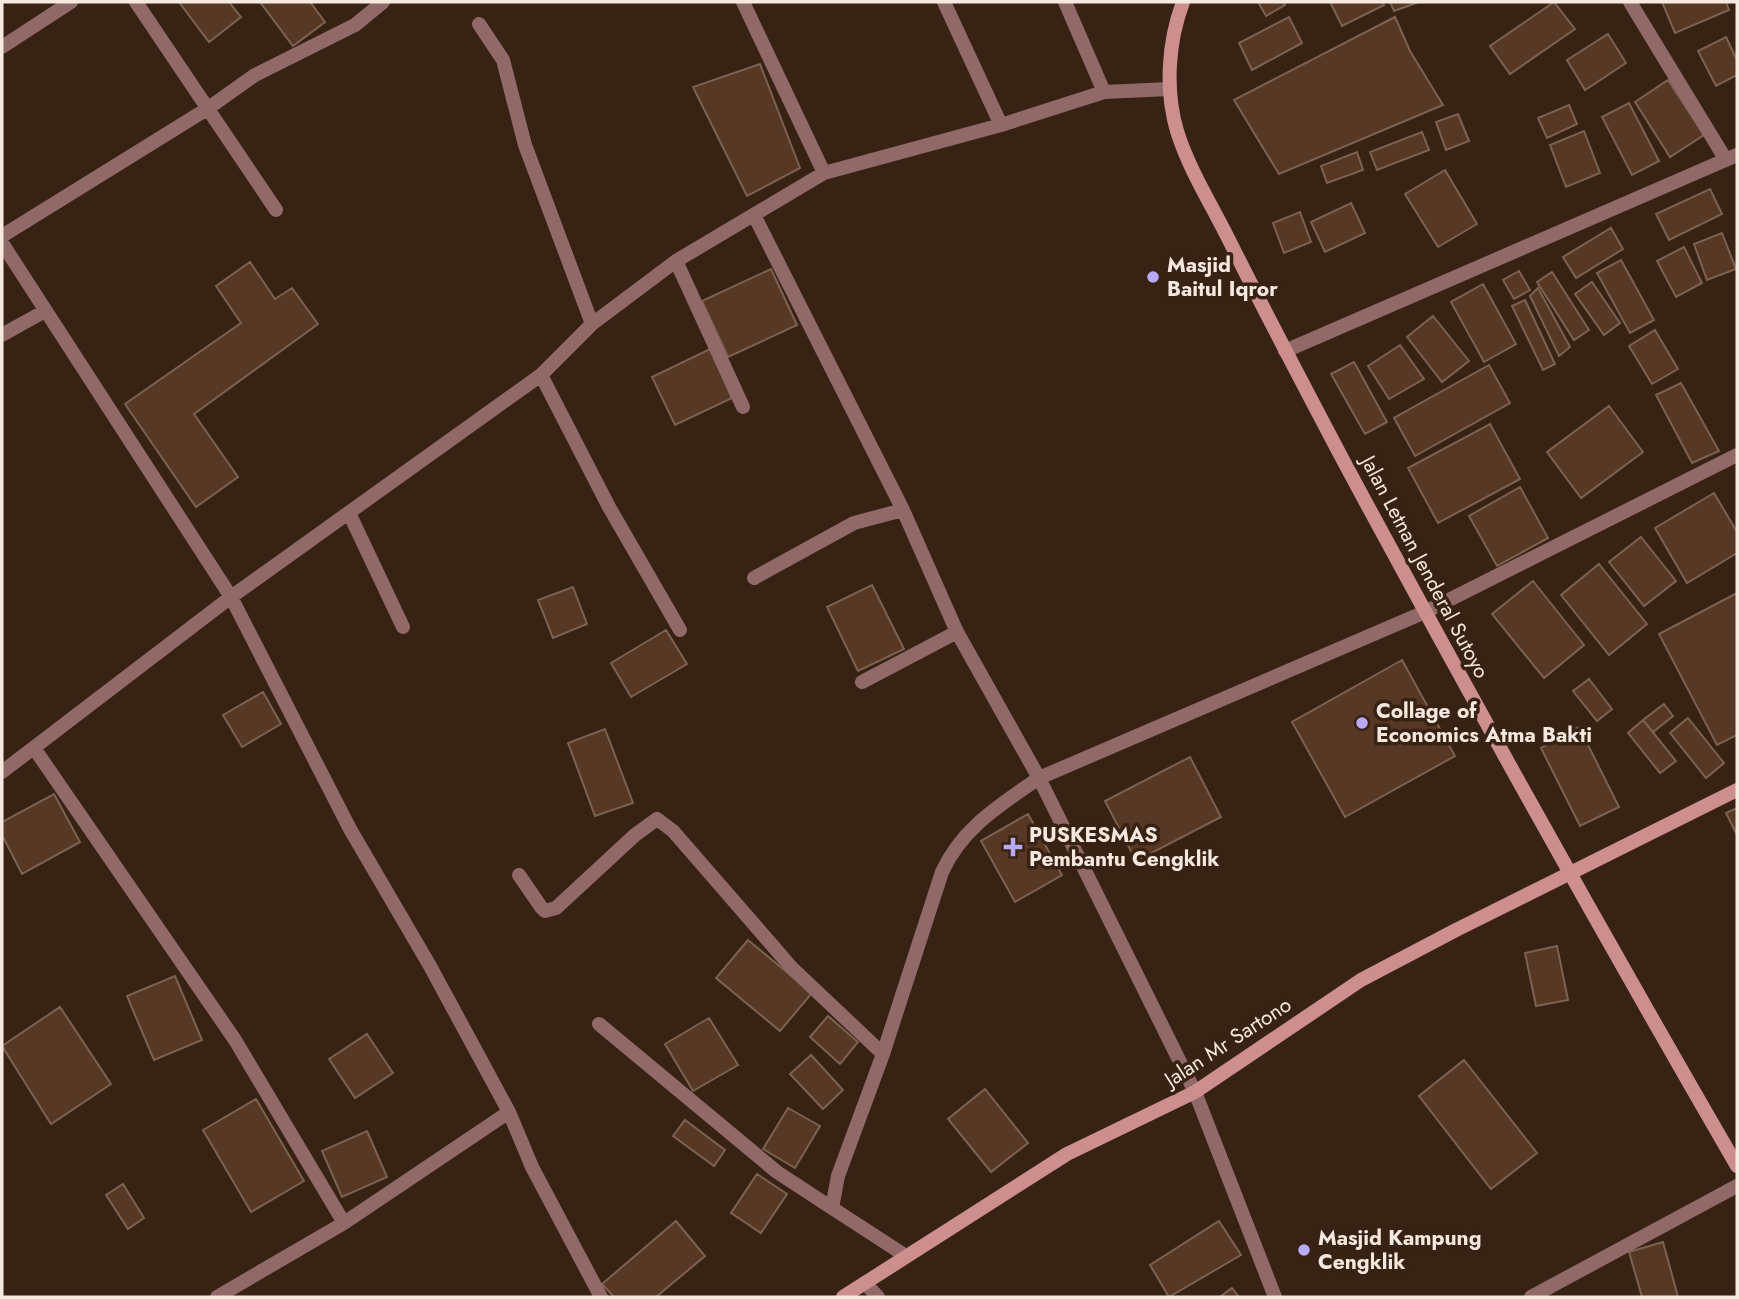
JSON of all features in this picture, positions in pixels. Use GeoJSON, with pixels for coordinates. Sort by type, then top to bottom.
{"type":"FeatureCollection","features":[{"type":"Feature","properties":{"kind":"main road","name":"Jalan Letnan Jenderal Sutoyo"},"geometry":{"type":"LineString","coordinates":[[1183,2],[1168,89],[1178,132],[1191,163],[1285,351],[1425,612],[1569,876],[1737,1166]]}},
{"type":"Feature","properties":{"kind":"main road","name":"Jalan Mr Sartono"},"geometry":{"type":"LineString","coordinates":[[843,1297],[1067,1154],[1195,1092],[1361,980],[1455,930],[1569,876],[1737,790]]}},
{"type":"Feature","properties":{"kind":"street"},"geometry":{"type":"LineString","coordinates":[[2,47],[71,2]]}},
{"type":"Feature","properties":{"kind":"street"},"geometry":{"type":"LineString","coordinates":[[136,2],[276,210]]}},
{"type":"Feature","properties":{"kind":"street"},"geometry":{"type":"LineString","coordinates":[[2,236],[281,60],[331,39],[355,25],[383,2]]}},
{"type":"Feature","properties":{"kind":"street"},"geometry":{"type":"LineString","coordinates":[[743,2],[824,173]]}},
{"type":"Feature","properties":{"kind":"street"},"geometry":{"type":"LineString","coordinates":[[944,2],[1001,125]]}},
{"type":"Feature","properties":{"kind":"street"},"geometry":{"type":"LineString","coordinates":[[1065,2],[1104,92]]}},
{"type":"Feature","properties":{"kind":"street"},"geometry":{"type":"LineString","coordinates":[[1285,351],[1732,157],[1630,2]]}},
{"type":"Feature","properties":{"kind":"street"},"geometry":{"type":"LineString","coordinates":[[479,24],[503,60],[525,145],[592,324]]}},
{"type":"Feature","properties":{"kind":"street"},"geometry":{"type":"LineString","coordinates":[[2,772],[231,597],[541,375],[592,324],[676,261],[824,173],[1001,125],[1104,92],[1168,89]]}},
{"type":"Feature","properties":{"kind":"street"},"geometry":{"type":"LineString","coordinates":[[754,215],[902,510],[957,632],[1039,778],[1195,1092],[1275,1297]]}},
{"type":"Feature","properties":{"kind":"street"},"geometry":{"type":"LineString","coordinates":[[2,243],[231,597],[350,830],[430,966],[509,1112],[532,1167],[601,1297]]}},
{"type":"Feature","properties":{"kind":"street"},"geometry":{"type":"LineString","coordinates":[[676,261],[743,407]]}},
{"type":"Feature","properties":{"kind":"street"},"geometry":{"type":"LineString","coordinates":[[2,335],[45,311]]}},
{"type":"Feature","properties":{"kind":"street"},"geometry":{"type":"LineString","coordinates":[[541,375],[609,507],[680,630]]}},
{"type":"Feature","properties":{"kind":"street"},"geometry":{"type":"LineString","coordinates":[[832,1208],[838,1175],[883,1054],[942,872],[953,849],[990,812],[1039,778],[1425,612],[1737,455]]}},
{"type":"Feature","properties":{"kind":"street"},"geometry":{"type":"LineString","coordinates":[[754,578],[854,523],[902,510]]}},
{"type":"Feature","properties":{"kind":"street"},"geometry":{"type":"LineString","coordinates":[[349,513],[403,627]]}},
{"type":"Feature","properties":{"kind":"street"},"geometry":{"type":"LineString","coordinates":[[862,682],[957,632]]}},
{"type":"Feature","properties":{"kind":"street"},"geometry":{"type":"LineString","coordinates":[[34,748],[235,1040],[344,1223]]}},
{"type":"Feature","properties":{"kind":"street"},"geometry":{"type":"LineString","coordinates":[[519,875],[545,911],[556,908],[635,835],[657,819],[679,838],[792,968],[883,1054]]}},
{"type":"Feature","properties":{"kind":"street"},"geometry":{"type":"LineString","coordinates":[[599,1024],[777,1172],[906,1256]]}},
{"type":"Feature","properties":{"kind":"street"},"geometry":{"type":"LineString","coordinates":[[217,1297],[344,1223],[509,1112]]}},
{"type":"Feature","properties":{"kind":"street"},"geometry":{"type":"LineString","coordinates":[[1531,1297],[1737,1186]]}},
{"type":"Feature","properties":{"kind":"street"},"geometry":{"type":"LineString","coordinates":[[865,1283],[878,1297]]}},
{"type":"Feature","properties":{"kind":"building"},"geometry":{"type":"Polygon","coordinates":[[[179,2],[229,2],[241,17],[209,42],[179,2]]]}},
{"type":"Feature","properties":{"kind":"building"},"geometry":{"type":"Polygon","coordinates":[[[260,2],[310,2],[325,22],[293,46],[260,2]]]}},
{"type":"Feature","properties":{"kind":"building"},"geometry":{"type":"Polygon","coordinates":[[[1258,2],[1283,2],[1285,5],[1266,16],[1258,2]]]}},
{"type":"Feature","properties":{"kind":"building"},"geometry":{"type":"Polygon","coordinates":[[[1330,2],[1382,2],[1384,5],[1342,26],[1330,2]]]}},
{"type":"Feature","properties":{"kind":"building"},"geometry":{"type":"Polygon","coordinates":[[[1390,2],[1419,2],[1394,11],[1390,2]]]}},
{"type":"Feature","properties":{"kind":"building"},"geometry":{"type":"Polygon","coordinates":[[[1554,2],[1575,29],[1510,74],[1490,46],[1554,2]]]}},
{"type":"Feature","properties":{"kind":"building"},"geometry":{"type":"Polygon","coordinates":[[[1662,2],[1726,2],[1729,10],[1675,33],[1662,2]]]}},
{"type":"Feature","properties":{"kind":"building"},"geometry":{"type":"Polygon","coordinates":[[[1289,17],[1302,43],[1252,70],[1239,43],[1289,17]]]}},
{"type":"Feature","properties":{"kind":"building"},"geometry":{"type":"Polygon","coordinates":[[[1395,17],[1410,51],[1443,105],[1279,174],[1234,100],[1395,17]]]}},
{"type":"Feature","properties":{"kind":"building"},"geometry":{"type":"Polygon","coordinates":[[[1608,34],[1626,63],[1585,90],[1567,60],[1608,34]]]}},
{"type":"Feature","properties":{"kind":"building"},"geometry":{"type":"Polygon","coordinates":[[[1726,37],[1737,60],[1737,75],[1716,86],[1698,51],[1726,37]]]}},
{"type":"Feature","properties":{"kind":"building"},"geometry":{"type":"Polygon","coordinates":[[[760,64],[800,168],[747,196],[693,87],[760,64]]]}},
{"type":"Feature","properties":{"kind":"building"},"geometry":{"type":"Polygon","coordinates":[[[1668,80],[1704,135],[1670,157],[1635,102],[1668,80]]]}},
{"type":"Feature","properties":{"kind":"building"},"geometry":{"type":"Polygon","coordinates":[[[1629,103],[1659,161],[1632,175],[1602,117],[1629,103]]]}},
{"type":"Feature","properties":{"kind":"building"},"geometry":{"type":"Polygon","coordinates":[[[1569,105],[1577,124],[1547,138],[1538,118],[1569,105]]]}},
{"type":"Feature","properties":{"kind":"building"},"geometry":{"type":"Polygon","coordinates":[[[1458,114],[1469,141],[1446,150],[1436,122],[1458,114]]]}},
{"type":"Feature","properties":{"kind":"building"},"geometry":{"type":"Polygon","coordinates":[[[1584,131],[1600,173],[1566,187],[1550,145],[1584,131]]]}},
{"type":"Feature","properties":{"kind":"building"},"geometry":{"type":"Polygon","coordinates":[[[1422,132],[1429,150],[1377,170],[1370,152],[1422,132]]]}},
{"type":"Feature","properties":{"kind":"building"},"geometry":{"type":"Polygon","coordinates":[[[1357,152],[1363,170],[1327,183],[1321,166],[1357,152]]]}},
{"type":"Feature","properties":{"kind":"building"},"geometry":{"type":"Polygon","coordinates":[[[1445,170],[1477,224],[1438,247],[1405,194],[1445,170]]]}},
{"type":"Feature","properties":{"kind":"building"},"geometry":{"type":"Polygon","coordinates":[[[1710,189],[1722,214],[1669,240],[1656,214],[1710,189]]]}},
{"type":"Feature","properties":{"kind":"building"},"geometry":{"type":"Polygon","coordinates":[[[1351,203],[1365,233],[1325,252],[1311,222],[1351,203]]]}},
{"type":"Feature","properties":{"kind":"building"},"geometry":{"type":"Polygon","coordinates":[[[1300,212],[1311,242],[1284,253],[1273,223],[1300,212]]]}},
{"type":"Feature","properties":{"kind":"building"},"geometry":{"type":"Polygon","coordinates":[[[1611,228],[1623,249],[1576,278],[1563,257],[1611,228]]]}},
{"type":"Feature","properties":{"kind":"building"},"geometry":{"type":"Polygon","coordinates":[[[1722,233],[1736,269],[1707,280],[1694,244],[1722,233]]]}},
{"type":"Feature","properties":{"kind":"building"},"geometry":{"type":"Polygon","coordinates":[[[1684,247],[1702,283],[1676,297],[1657,261],[1684,247]]]}},
{"type":"Feature","properties":{"kind":"building"},"geometry":{"type":"Polygon","coordinates":[[[1621,260],[1654,320],[1630,333],[1597,273],[1621,260]]]}},
{"type":"Feature","properties":{"kind":"building"},"geometry":{"type":"Polygon","coordinates":[[[250,262],[275,299],[292,288],[318,324],[194,414],[238,477],[196,507],[125,404],[241,323],[216,286],[250,262]]]}},
{"type":"Feature","properties":{"kind":"building"},"geometry":{"type":"Polygon","coordinates":[[[771,269],[797,325],[728,357],[702,301],[771,269]]]}},
{"type":"Feature","properties":{"kind":"building"},"geometry":{"type":"Polygon","coordinates":[[[1519,271],[1530,290],[1514,299],[1503,280],[1519,271]]]}},
{"type":"Feature","properties":{"kind":"building"},"geometry":{"type":"Polygon","coordinates":[[[1552,272],[1589,330],[1574,340],[1537,282],[1552,272]]]}},
{"type":"Feature","properties":{"kind":"building"},"geometry":{"type":"Polygon","coordinates":[[[1592,282],[1620,323],[1604,335],[1575,294],[1592,282]]]}},
{"type":"Feature","properties":{"kind":"building"},"geometry":{"type":"Polygon","coordinates":[[[1483,284],[1516,344],[1484,362],[1451,302],[1483,284]]]}},
{"type":"Feature","properties":{"kind":"building"},"geometry":{"type":"Polygon","coordinates":[[[1538,288],[1570,347],[1559,356],[1530,296],[1538,288]]]}},
{"type":"Feature","properties":{"kind":"building"},"geometry":{"type":"Polygon","coordinates":[[[1525,300],[1555,364],[1543,370],[1512,306],[1525,300]]]}},
{"type":"Feature","properties":{"kind":"building"},"geometry":{"type":"Polygon","coordinates":[[[1433,316],[1469,361],[1442,382],[1407,337],[1433,316]]]}},
{"type":"Feature","properties":{"kind":"building"},"geometry":{"type":"Polygon","coordinates":[[[1655,330],[1678,369],[1652,384],[1629,346],[1655,330]]]}},
{"type":"Feature","properties":{"kind":"building"},"geometry":{"type":"Polygon","coordinates":[[[1400,345],[1424,379],[1389,399],[1368,366],[1400,345]]]}},
{"type":"Feature","properties":{"kind":"building"},"geometry":{"type":"Polygon","coordinates":[[[710,349],[732,398],[675,425],[652,377],[710,349]]]}},
{"type":"Feature","properties":{"kind":"building"},"geometry":{"type":"Polygon","coordinates":[[[1354,362],[1387,422],[1365,434],[1331,374],[1354,362]]]}},
{"type":"Feature","properties":{"kind":"building"},"geometry":{"type":"Polygon","coordinates":[[[1489,365],[1510,403],[1415,456],[1394,418],[1489,365]]]}},
{"type":"Feature","properties":{"kind":"building"},"geometry":{"type":"Polygon","coordinates":[[[1681,383],[1719,451],[1692,463],[1656,395],[1681,383]]]}},
{"type":"Feature","properties":{"kind":"building"},"geometry":{"type":"Polygon","coordinates":[[[1609,406],[1643,452],[1581,498],[1547,452],[1609,406]]]}},
{"type":"Feature","properties":{"kind":"building"},"geometry":{"type":"Polygon","coordinates":[[[1490,424],[1520,479],[1438,523],[1408,468],[1490,424]]]}},
{"type":"Feature","properties":{"kind":"building"},"geometry":{"type":"Polygon","coordinates":[[[1520,487],[1548,538],[1497,566],[1469,516],[1520,487]]]}},
{"type":"Feature","properties":{"kind":"building"},"geometry":{"type":"Polygon","coordinates":[[[1714,493],[1737,532],[1737,553],[1687,583],[1655,528],[1714,493]]]}},
{"type":"Feature","properties":{"kind":"building"},"geometry":{"type":"Polygon","coordinates":[[[1641,537],[1676,581],[1644,606],[1609,562],[1641,537]]]}},
{"type":"Feature","properties":{"kind":"building"},"geometry":{"type":"Polygon","coordinates":[[[1599,564],[1647,624],[1609,655],[1561,595],[1599,564]]]}},
{"type":"Feature","properties":{"kind":"building"},"geometry":{"type":"Polygon","coordinates":[[[1533,581],[1584,645],[1544,678],[1492,614],[1533,581]]]}},
{"type":"Feature","properties":{"kind":"building"},"geometry":{"type":"Polygon","coordinates":[[[872,585],[904,649],[858,671],[827,607],[872,585]]]}},
{"type":"Feature","properties":{"kind":"building"},"geometry":{"type":"Polygon","coordinates":[[[573,587],[587,624],[553,638],[538,600],[573,587]]]}},
{"type":"Feature","properties":{"kind":"building"},"geometry":{"type":"Polygon","coordinates":[[[1737,593],[1737,735],[1717,745],[1659,634],[1737,593]]]}},
{"type":"Feature","properties":{"kind":"building"},"geometry":{"type":"Polygon","coordinates":[[[666,630],[687,664],[631,697],[611,663],[666,630]]]}},
{"type":"Feature","properties":{"kind":"building"},"geometry":{"type":"Polygon","coordinates":[[[1402,660],[1455,756],[1345,817],[1292,722],[1402,660]]]}},
{"type":"Feature","properties":{"kind":"building"},"geometry":{"type":"Polygon","coordinates":[[[1589,679],[1612,709],[1597,721],[1573,691],[1589,679]]]}},
{"type":"Feature","properties":{"kind":"building"},"geometry":{"type":"Polygon","coordinates":[[[263,692],[281,724],[242,747],[223,715],[263,692]]]}},
{"type":"Feature","properties":{"kind":"building"},"geometry":{"type":"Polygon","coordinates":[[[1664,704],[1673,716],[1653,732],[1643,720],[1664,704]]]}},
{"type":"Feature","properties":{"kind":"building"},"geometry":{"type":"Polygon","coordinates":[[[1688,718],[1724,763],[1706,778],[1670,733],[1688,718]]]}},
{"type":"Feature","properties":{"kind":"building"},"geometry":{"type":"Polygon","coordinates":[[[1643,720],[1676,761],[1660,773],[1628,733],[1643,720]]]}},
{"type":"Feature","properties":{"kind":"building"},"geometry":{"type":"Polygon","coordinates":[[[1579,727],[1619,807],[1580,826],[1541,748],[1579,727]]]}},
{"type":"Feature","properties":{"kind":"building"},"geometry":{"type":"Polygon","coordinates":[[[605,729],[633,803],[595,816],[568,743],[605,729]]]}},
{"type":"Feature","properties":{"kind":"building"},"geometry":{"type":"Polygon","coordinates":[[[1190,757],[1221,817],[1136,861],[1105,801],[1190,757]]]}},
{"type":"Feature","properties":{"kind":"building"},"geometry":{"type":"Polygon","coordinates":[[[54,794],[80,842],[22,874],[2,835],[2,822],[54,794]]]}},
{"type":"Feature","properties":{"kind":"building"},"geometry":{"type":"Polygon","coordinates":[[[1737,808],[1737,835],[1726,813],[1737,808]]]}},
{"type":"Feature","properties":{"kind":"building"},"geometry":{"type":"Polygon","coordinates":[[[1028,814],[1062,875],[1015,902],[981,841],[1028,814]]]}},
{"type":"Feature","properties":{"kind":"building"},"geometry":{"type":"Polygon","coordinates":[[[748,940],[812,993],[780,1031],[716,978],[748,940]]]}},
{"type":"Feature","properties":{"kind":"building"},"geometry":{"type":"Polygon","coordinates":[[[1557,946],[1568,1000],[1536,1006],[1525,953],[1557,946]]]}},
{"type":"Feature","properties":{"kind":"building"},"geometry":{"type":"Polygon","coordinates":[[[175,976],[202,1040],[154,1060],[127,996],[175,976]]]}},
{"type":"Feature","properties":{"kind":"building"},"geometry":{"type":"Polygon","coordinates":[[[60,1007],[111,1084],[51,1124],[2,1046],[60,1007]]]}},
{"type":"Feature","properties":{"kind":"building"},"geometry":{"type":"Polygon","coordinates":[[[828,1016],[858,1042],[840,1064],[810,1037],[828,1016]]]}},
{"type":"Feature","properties":{"kind":"building"},"geometry":{"type":"Polygon","coordinates":[[[709,1018],[738,1065],[693,1091],[665,1044],[709,1018]]]}},
{"type":"Feature","properties":{"kind":"building"},"geometry":{"type":"Polygon","coordinates":[[[367,1034],[393,1073],[355,1098],[329,1059],[367,1034]]]}},
{"type":"Feature","properties":{"kind":"building"},"geometry":{"type":"Polygon","coordinates":[[[811,1055],[843,1090],[823,1109],[790,1074],[811,1055]]]}},
{"type":"Feature","properties":{"kind":"building"},"geometry":{"type":"Polygon","coordinates":[[[1464,1060],[1537,1153],[1491,1189],[1419,1096],[1464,1060]]]}},
{"type":"Feature","properties":{"kind":"building"},"geometry":{"type":"Polygon","coordinates":[[[985,1089],[1028,1143],[991,1172],[948,1119],[985,1089]]]}},
{"type":"Feature","properties":{"kind":"building"},"geometry":{"type":"Polygon","coordinates":[[[256,1099],[304,1181],[251,1212],[203,1130],[256,1099]]]}},
{"type":"Feature","properties":{"kind":"building"},"geometry":{"type":"Polygon","coordinates":[[[788,1108],[820,1126],[795,1168],[763,1149],[788,1108]]]}},
{"type":"Feature","properties":{"kind":"building"},"geometry":{"type":"Polygon","coordinates":[[[685,1120],[725,1150],[714,1166],[673,1136],[685,1120]]]}},
{"type":"Feature","properties":{"kind":"building"},"geometry":{"type":"Polygon","coordinates":[[[367,1131],[387,1177],[342,1197],[322,1151],[367,1131]]]}},
{"type":"Feature","properties":{"kind":"building"},"geometry":{"type":"Polygon","coordinates":[[[757,1174],[787,1194],[761,1233],[731,1213],[757,1174]]]}},
{"type":"Feature","properties":{"kind":"building"},"geometry":{"type":"Polygon","coordinates":[[[123,1184],[144,1218],[128,1229],[106,1195],[123,1184]]]}},
{"type":"Feature","properties":{"kind":"building"},"geometry":{"type":"Polygon","coordinates":[[[676,1221],[705,1256],[656,1297],[614,1297],[602,1284],[676,1221]]]}},
{"type":"Feature","properties":{"kind":"building"},"geometry":{"type":"Polygon","coordinates":[[[1219,1221],[1241,1255],[1169,1297],[1150,1265],[1219,1221]]]}},
{"type":"Feature","properties":{"kind":"building"},"geometry":{"type":"Polygon","coordinates":[[[1663,1242],[1678,1297],[1642,1297],[1629,1252],[1663,1242]]]}},
{"type":"Feature","properties":{"kind":"building"},"geometry":{"type":"Polygon","coordinates":[[[1232,1288],[1239,1297],[1220,1297],[1232,1288]]]}},
{"type":"Feature","properties":{"kind":"place","name":"Masjid Baitul Iqror"},"geometry":{"type":"Point","coordinates":[1153,277]}},
{"type":"Feature","properties":{"kind":"place","name":"Collage of Economics Atma Bakti"},"geometry":{"type":"Point","coordinates":[1362,723]}},
{"type":"Feature","properties":{"kind":"place","name":"PUSKESMAS Pembantu Cengklik"},"geometry":{"type":"Point","coordinates":[1013,847]}},
{"type":"Feature","properties":{"kind":"place","name":"Masjid Kampung Cengklik"},"geometry":{"type":"Point","coordinates":[1304,1250]}}]}
